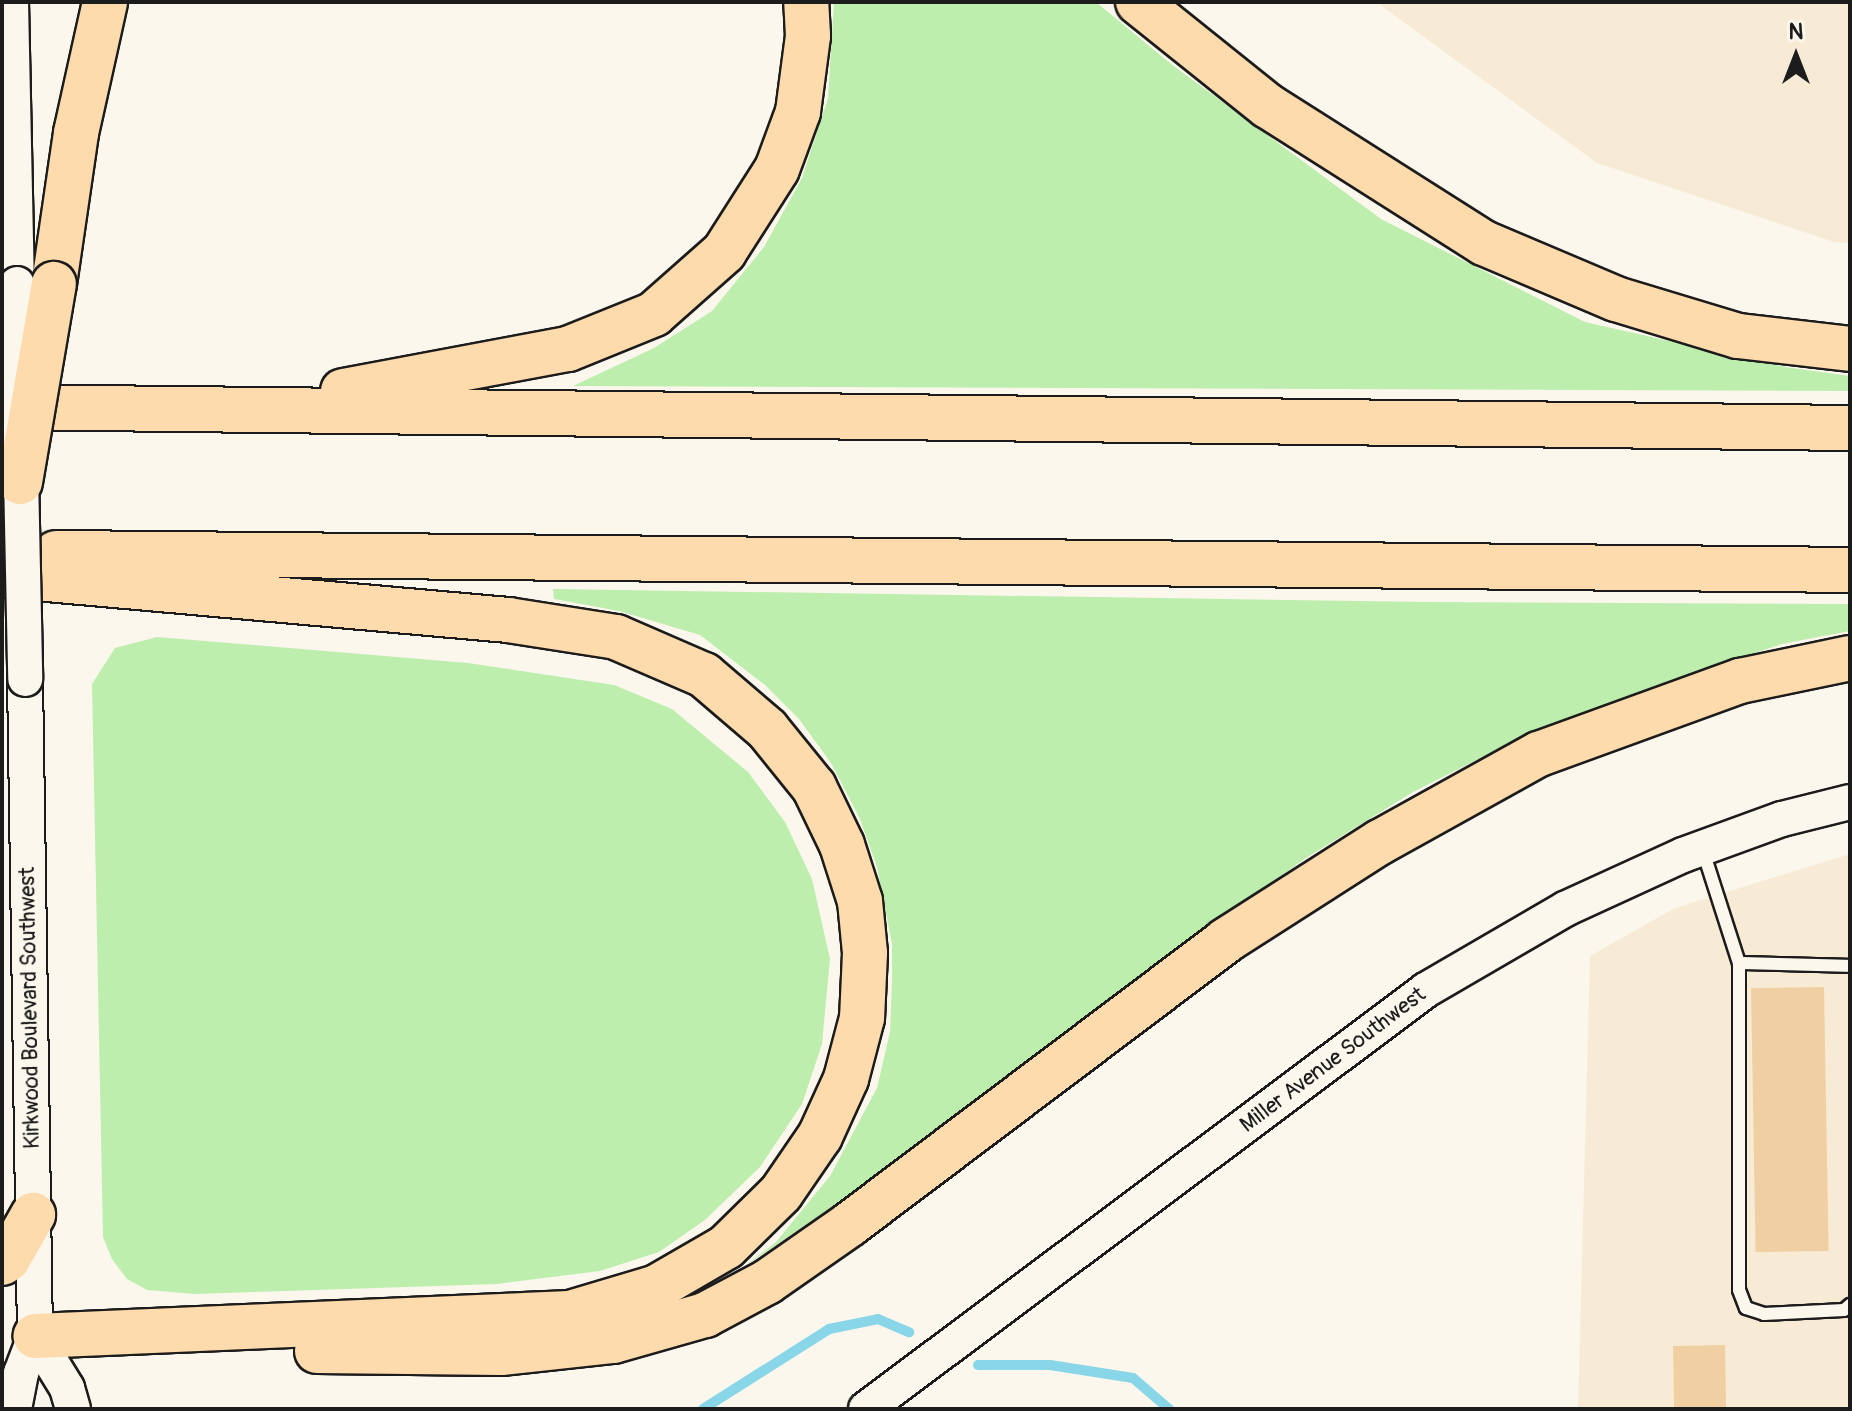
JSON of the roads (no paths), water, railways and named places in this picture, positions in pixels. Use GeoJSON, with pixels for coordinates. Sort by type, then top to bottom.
{"type":"FeatureCollection","features":[{"type":"Feature","properties":{"kind":"highway"},"geometry":{"type":"LineString","coordinates":[[20,482],[36,284],[76,133],[105,2]]}},
{"type":"Feature","properties":{"kind":"highway"},"geometry":{"type":"LineString","coordinates":[[245,410],[568,349],[654,314],[724,252],[777,169],[798,112],[808,36],[806,2]]}},
{"type":"Feature","properties":{"kind":"highway"},"geometry":{"type":"LineString","coordinates":[[1138,2],[1268,106],[1484,243],[1616,299],[1738,336],[1850,349]]}},
{"type":"Feature","properties":{"kind":"highway"},"geometry":{"type":"LineString","coordinates":[[2,407],[1850,428]]}},
{"type":"Feature","properties":{"kind":"highway"},"geometry":{"type":"LineString","coordinates":[[2,552],[1850,570]]}},
{"type":"Feature","properties":{"kind":"highway"},"geometry":{"type":"LineString","coordinates":[[2,575],[508,620],[616,637],[704,675],[767,729],[814,787],[842,845],[860,901],[865,953],[862,1018],[846,1079],[820,1136],[781,1193],[726,1247],[657,1287],[570,1313],[35,1336]]}},
{"type":"Feature","properties":{"kind":"highway"},"geometry":{"type":"LineString","coordinates":[[35,1336],[353,1353],[501,1353],[613,1341],[705,1315],[767,1282],[850,1224],[1225,941],[1380,842],[1539,754],[1740,681],[1850,658]]}},
{"type":"Feature","properties":{"kind":"highway"},"geometry":{"type":"LineString","coordinates":[[2,1263],[8,1259],[33,1215]]}},
{"type":"Feature","properties":{"kind":"main road"},"geometry":{"type":"LineString","coordinates":[[11,2],[36,284]]}},
{"type":"Feature","properties":{"kind":"main road","name":"Kirkwood Boulevard Southwest"},"geometry":{"type":"LineString","coordinates":[[14,1409],[21,1373],[35,1336],[20,482]]}},
{"type":"Feature","properties":{"kind":"main road","name":"Miller Avenue Southwest"},"geometry":{"type":"LineString","coordinates":[[866,1409],[1426,990],[1565,909],[1702,848],[1782,819],[1850,802]]}},
{"type":"Feature","properties":{"kind":"main road"},"geometry":{"type":"LineString","coordinates":[[35,1336],[67,1388],[73,1409]]}},
{"type":"Feature","properties":{"kind":"lane"},"geometry":{"type":"LineString","coordinates":[[1702,848],[1739,963],[1739,1290],[1746,1308],[1764,1314],[1844,1310],[1850,1305]]}},
{"type":"Feature","properties":{"kind":"lane"},"geometry":{"type":"LineString","coordinates":[[1739,963],[1850,966]]}},
{"type":"Feature","properties":{"kind":"waterway"},"geometry":{"type":"LineString","coordinates":[[703,1409],[829,1329],[878,1319],[909,1332]]}},
{"type":"Feature","properties":{"kind":"waterway"},"geometry":{"type":"LineString","coordinates":[[978,1365],[1050,1365],[1133,1378],[1169,1409]]}}]}
